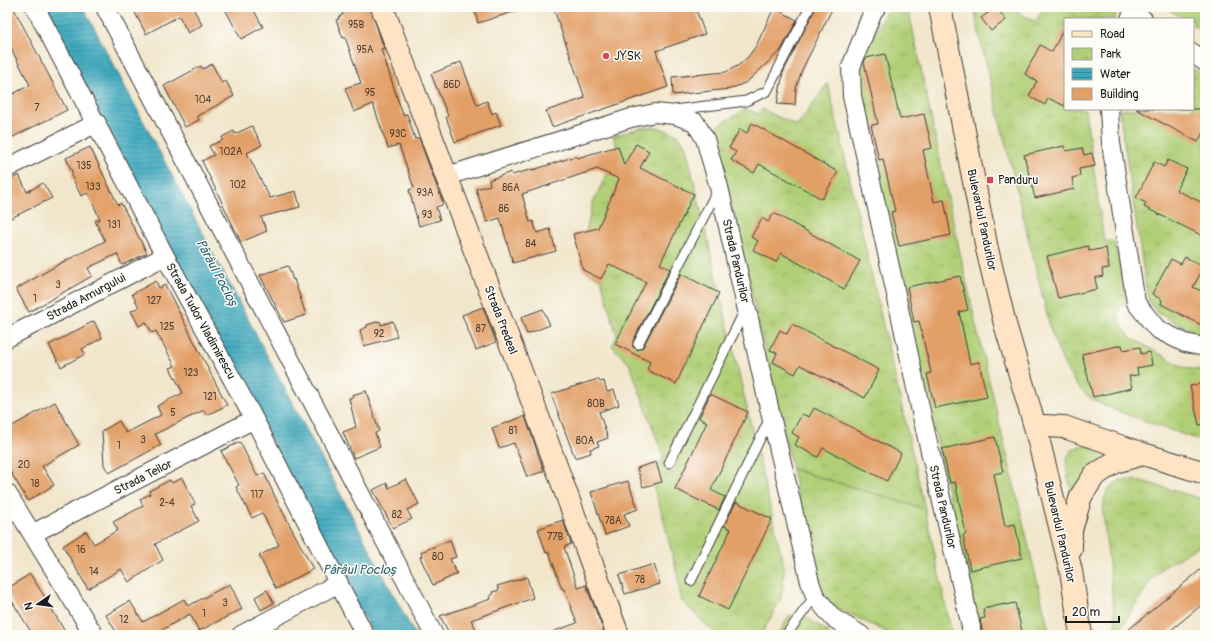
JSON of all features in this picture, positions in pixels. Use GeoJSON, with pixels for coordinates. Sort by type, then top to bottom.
{"type":"FeatureCollection","features":[{"type":"Feature","properties":{"kind":"street","name":"Strada Tudor Vladimirescu"},"geometry":{"type":"LineString","coordinates":[[35,7],[97,123],[165,256],[254,419],[365,635]]}},
{"type":"Feature","properties":{"kind":"street"},"geometry":{"type":"LineString","coordinates":[[105,7],[251,283],[434,635]]}},
{"type":"Feature","properties":{"kind":"street","name":"Strada Predeal"},"geometry":{"type":"LineString","coordinates":[[382,7],[536,411],[618,635]]}},
{"type":"Feature","properties":{"kind":"street","name":"Strada Pandurilor"},"geometry":{"type":"LineString","coordinates":[[877,7],[873,11],[851,67],[852,96],[890,264],[923,421],[971,627],[971,635]]}},
{"type":"Feature","properties":{"kind":"street","name":"Bulevardul Pandurilor"},"geometry":{"type":"LineString","coordinates":[[940,7],[987,249],[1005,324],[1036,430],[1071,571],[1081,635]]}},
{"type":"Feature","properties":{"kind":"street"},"geometry":{"type":"LineString","coordinates":[[1194,55],[1205,62]]}},
{"type":"Feature","properties":{"kind":"street"},"geometry":{"type":"LineString","coordinates":[[1109,110],[1111,143],[1136,303],[1157,329],[1185,344],[1205,347]]}},
{"type":"Feature","properties":{"kind":"street","name":"Strada Pandurilor"},"geometry":{"type":"LineString","coordinates":[[447,176],[625,120],[655,113],[676,115],[695,122],[706,139],[719,187],[771,416],[806,565],[815,596],[833,618],[861,635]]}},
{"type":"Feature","properties":{"kind":"street"},"geometry":{"type":"LineString","coordinates":[[7,168],[97,123]]}},
{"type":"Feature","properties":{"kind":"street","name":"Strada Amurgului"},"geometry":{"type":"LineString","coordinates":[[7,338],[165,256]]}},
{"type":"Feature","properties":{"kind":"street","name":"Strada Teilor"},"geometry":{"type":"LineString","coordinates":[[32,534],[254,419]]}},
{"type":"Feature","properties":{"kind":"street"},"geometry":{"type":"LineString","coordinates":[[1036,430],[1045,426],[1064,427],[1205,473]]}},
{"type":"Feature","properties":{"kind":"street"},"geometry":{"type":"LineString","coordinates":[[1071,571],[1071,530],[1081,496],[1094,476],[1114,462],[1143,454]]}},
{"type":"Feature","properties":{"kind":"street"},"geometry":{"type":"LineString","coordinates":[[7,494],[94,635]]}},
{"type":"Feature","properties":{"kind":"street"},"geometry":{"type":"LineString","coordinates":[[241,635],[339,583]]}},
{"type":"Feature","properties":{"kind":"lane"},"geometry":{"type":"LineString","coordinates":[[655,113],[746,101],[767,91],[810,7]]}},
{"type":"Feature","properties":{"kind":"lane"},"geometry":{"type":"LineString","coordinates":[[638,344],[719,187]]}},
{"type":"Feature","properties":{"kind":"lane"},"geometry":{"type":"LineString","coordinates":[[669,463],[746,307]]}},
{"type":"Feature","properties":{"kind":"lane"},"geometry":{"type":"LineString","coordinates":[[691,581],[771,416]]}},
{"type":"Feature","properties":{"kind":"lane"},"geometry":{"type":"LineString","coordinates":[[786,635],[815,596]]}},
{"type":"Feature","properties":{"kind":"green space"},"geometry":{"type":"Polygon","coordinates":[[[889,7],[908,7],[977,330],[1050,635],[977,635],[974,607],[855,73],[857,64],[889,7]]]}},
{"type":"Feature","properties":{"kind":"green space"},"geometry":{"type":"Polygon","coordinates":[[[974,7],[1008,7],[1036,22],[1044,7],[1102,7],[1116,15],[1115,18],[1064,18],[1064,110],[1085,110],[1104,241],[1114,241],[1127,299],[1117,312],[1122,326],[1130,337],[1185,368],[1205,371],[1205,442],[1097,402],[1088,397],[1070,376],[1050,327],[979,34],[974,7]]]}},
{"type":"Feature","properties":{"kind":"green space"},"geometry":{"type":"Polygon","coordinates":[[[1165,7],[1205,7],[1205,32],[1194,26],[1194,18],[1182,18],[1165,7]]]}},
{"type":"Feature","properties":{"kind":"green space"},"geometry":{"type":"Polygon","coordinates":[[[1194,70],[1202,74],[1205,79],[1205,338],[1158,313],[1148,300],[1119,110],[1194,110],[1194,70]]]}},
{"type":"Feature","properties":{"kind":"green space"},"geometry":{"type":"Polygon","coordinates":[[[828,83],[925,509],[792,469],[714,128],[746,109],[759,114],[762,109],[797,126],[828,83]]]}},
{"type":"Feature","properties":{"kind":"green space"},"geometry":{"type":"Polygon","coordinates":[[[658,127],[679,136],[686,147],[784,567],[783,587],[780,601],[761,635],[717,635],[681,600],[678,578],[662,513],[653,486],[663,456],[630,365],[612,346],[617,336],[601,279],[583,270],[591,253],[586,231],[593,202],[610,168],[622,161],[613,136],[640,128],[658,127]]]}},
{"type":"Feature","properties":{"kind":"green space"},"geometry":{"type":"Polygon","coordinates":[[[1086,445],[1113,452],[1073,496],[1067,472],[1067,458],[1071,452],[1086,445]]]}},
{"type":"Feature","properties":{"kind":"green space"},"geometry":{"type":"Polygon","coordinates":[[[792,469],[925,509],[952,635],[893,635],[835,607],[824,596],[814,572],[792,469]]]}},
{"type":"Feature","properties":{"kind":"green space"},"geometry":{"type":"Polygon","coordinates":[[[1120,480],[1142,481],[1205,500],[1205,542],[1162,568],[1152,579],[1122,626],[1116,627],[1103,512],[1104,501],[1107,493],[1112,486],[1120,480]]]}},
{"type":"Feature","properties":{"kind":"green space"},"geometry":{"type":"Polygon","coordinates":[[[798,613],[829,633],[828,635],[779,635],[788,617],[798,613]]]}},
{"type":"Feature","properties":{"kind":"water","name":"Pârâul Pocloș"},"geometry":{"type":"Polygon","coordinates":[[[43,7],[83,7],[415,635],[373,635],[43,7]]]}},
{"type":"Feature","properties":{"kind":"building"},"geometry":{"type":"Polygon","coordinates":[[[7,7],[13,7],[67,110],[7,140],[7,97],[30,85],[7,41],[7,7]]]}},
{"type":"Feature","properties":{"kind":"building"},"geometry":{"type":"Polygon","coordinates":[[[132,7],[195,7],[193,8],[202,25],[188,33],[179,16],[146,34],[132,7]]]}},
{"type":"Feature","properties":{"kind":"building"},"geometry":{"type":"Polygon","coordinates":[[[224,7],[252,7],[263,27],[241,39],[224,7]]]}},
{"type":"Feature","properties":{"kind":"building"},"geometry":{"type":"Polygon","coordinates":[[[340,7],[370,7],[384,48],[381,49],[403,115],[407,114],[415,139],[419,138],[443,203],[442,205],[436,207],[440,220],[419,226],[409,190],[414,188],[399,145],[388,148],[373,104],[354,112],[345,88],[361,83],[345,37],[343,38],[336,20],[339,19],[338,17],[343,15],[340,7]]]}},
{"type":"Feature","properties":{"kind":"building"},"geometry":{"type":"Polygon","coordinates":[[[474,7],[518,7],[519,10],[478,23],[474,7]]]}},
{"type":"Feature","properties":{"kind":"building","name":"JYSK"},"geometry":{"type":"Polygon","coordinates":[[[553,7],[695,7],[705,34],[656,51],[668,87],[552,127],[546,111],[585,98],[553,7]]]}},
{"type":"Feature","properties":{"kind":"building"},"geometry":{"type":"Polygon","coordinates":[[[816,7],[833,7],[802,70],[796,88],[795,105],[777,104],[783,73],[816,7]]]}},
{"type":"Feature","properties":{"kind":"building"},"geometry":{"type":"Polygon","coordinates":[[[996,7],[1006,20],[991,31],[981,18],[996,7]]]}},
{"type":"Feature","properties":{"kind":"building"},"geometry":{"type":"Polygon","coordinates":[[[774,8],[797,20],[781,50],[747,82],[730,89],[673,95],[672,77],[726,72],[739,65],[748,57],[756,46],[774,8]]]}},
{"type":"Feature","properties":{"kind":"building"},"geometry":{"type":"Polygon","coordinates":[[[1064,28],[1064,106],[1048,98],[1045,105],[1029,96],[1037,81],[1025,74],[1040,45],[1052,52],[1064,28]]]}},
{"type":"Feature","properties":{"kind":"building"},"geometry":{"type":"Polygon","coordinates":[[[885,54],[900,119],[924,114],[932,148],[923,150],[934,202],[944,200],[951,235],[899,246],[891,212],[895,211],[883,159],[879,160],[871,125],[878,124],[864,62],[866,58],[885,54]]]}},
{"type":"Feature","properties":{"kind":"building"},"geometry":{"type":"Polygon","coordinates":[[[461,62],[477,105],[487,101],[492,114],[496,112],[501,125],[455,142],[446,117],[448,116],[431,74],[461,62]]]}},
{"type":"Feature","properties":{"kind":"building"},"geometry":{"type":"Polygon","coordinates":[[[212,64],[222,83],[226,81],[234,96],[197,116],[199,120],[185,127],[164,86],[201,66],[203,69],[212,64]]]}},
{"type":"Feature","properties":{"kind":"building"},"geometry":{"type":"Polygon","coordinates":[[[1205,109],[1205,129],[1198,142],[1138,110],[1205,109]]]}},
{"type":"Feature","properties":{"kind":"building"},"geometry":{"type":"Polygon","coordinates":[[[752,123],[838,172],[822,199],[759,164],[754,173],[731,160],[736,152],[729,148],[740,129],[747,133],[752,123]]]}},
{"type":"Feature","properties":{"kind":"building"},"geometry":{"type":"Polygon","coordinates":[[[252,126],[262,145],[247,153],[270,198],[296,191],[300,207],[261,217],[267,231],[241,242],[202,161],[214,155],[209,146],[223,140],[222,137],[234,131],[235,134],[252,126]]]}},
{"type":"Feature","properties":{"kind":"building"},"geometry":{"type":"Polygon","coordinates":[[[636,144],[649,151],[640,168],[694,194],[660,264],[670,269],[633,341],[633,347],[638,350],[643,347],[681,274],[719,293],[676,384],[647,370],[650,362],[615,344],[646,282],[609,264],[601,279],[583,270],[573,234],[598,228],[619,179],[597,169],[522,194],[530,222],[533,221],[537,233],[550,229],[556,251],[513,263],[500,218],[487,222],[476,189],[490,185],[489,180],[511,172],[512,175],[533,170],[576,156],[577,158],[618,146],[624,165],[636,144]]]}},
{"type":"Feature","properties":{"kind":"building"},"geometry":{"type":"Polygon","coordinates":[[[1064,146],[1066,151],[1082,148],[1084,155],[1092,153],[1095,166],[1079,169],[1080,176],[1072,178],[1074,189],[1035,198],[1024,155],[1064,146]]]}},
{"type":"Feature","properties":{"kind":"building"},"geometry":{"type":"Polygon","coordinates":[[[90,147],[118,205],[121,203],[147,253],[122,265],[117,254],[88,268],[92,276],[29,312],[16,289],[61,263],[105,241],[95,221],[100,219],[88,193],[81,196],[71,175],[73,174],[66,158],[90,147]]]}},
{"type":"Feature","properties":{"kind":"building"},"geometry":{"type":"Polygon","coordinates":[[[1168,160],[1187,169],[1176,190],[1205,204],[1205,237],[1144,207],[1146,203],[1136,198],[1154,162],[1164,167],[1168,160]]]}},
{"type":"Feature","properties":{"kind":"building"},"geometry":{"type":"Polygon","coordinates":[[[19,175],[27,192],[43,183],[52,198],[7,220],[7,181],[19,175]]]}},
{"type":"Feature","properties":{"kind":"building"},"geometry":{"type":"Polygon","coordinates":[[[774,213],[860,261],[844,289],[781,253],[776,262],[753,250],[758,241],[751,237],[762,218],[768,222],[774,213]]]}},
{"type":"Feature","properties":{"kind":"building"},"geometry":{"type":"Polygon","coordinates":[[[1088,246],[1089,251],[1106,248],[1109,268],[1102,269],[1103,276],[1095,278],[1097,289],[1058,298],[1047,256],[1088,246]]]}},
{"type":"Feature","properties":{"kind":"building"},"geometry":{"type":"Polygon","coordinates":[[[1185,257],[1204,267],[1193,287],[1205,293],[1205,327],[1161,304],[1162,300],[1152,294],[1171,259],[1181,264],[1185,257]]]}},
{"type":"Feature","properties":{"kind":"building"},"geometry":{"type":"Polygon","coordinates":[[[288,266],[306,315],[284,322],[260,275],[288,266]]]}},
{"type":"Feature","properties":{"kind":"building"},"geometry":{"type":"Polygon","coordinates":[[[960,276],[968,310],[959,312],[970,364],[979,362],[987,397],[935,408],[927,374],[931,373],[919,321],[914,322],[907,287],[960,276]]]}},
{"type":"Feature","properties":{"kind":"building"},"geometry":{"type":"Polygon","coordinates":[[[156,281],[159,288],[165,285],[227,405],[207,415],[204,410],[155,434],[161,445],[109,473],[104,465],[102,431],[119,421],[126,433],[161,415],[157,406],[183,393],[170,368],[175,366],[156,331],[152,333],[146,322],[139,326],[131,311],[139,307],[132,294],[156,281]]]}},
{"type":"Feature","properties":{"kind":"building"},"geometry":{"type":"Polygon","coordinates":[[[483,307],[496,342],[476,350],[462,315],[483,307]]]}},
{"type":"Feature","properties":{"kind":"building"},"geometry":{"type":"Polygon","coordinates":[[[543,309],[550,325],[527,334],[521,317],[543,309]]]}},
{"type":"Feature","properties":{"kind":"building"},"geometry":{"type":"Polygon","coordinates":[[[94,321],[102,338],[82,349],[85,354],[61,367],[49,345],[94,321]]]}},
{"type":"Feature","properties":{"kind":"building"},"geometry":{"type":"Polygon","coordinates":[[[380,321],[381,325],[393,321],[397,337],[364,346],[360,330],[367,327],[367,325],[380,321]]]}},
{"type":"Feature","properties":{"kind":"building"},"geometry":{"type":"Polygon","coordinates":[[[792,324],[879,370],[865,398],[800,365],[795,374],[773,362],[777,353],[770,350],[780,330],[787,334],[792,324]]]}},
{"type":"Feature","properties":{"kind":"building"},"geometry":{"type":"Polygon","coordinates":[[[1122,345],[1123,350],[1140,347],[1141,354],[1150,352],[1152,365],[1137,368],[1138,375],[1129,376],[1132,388],[1093,397],[1082,354],[1122,345]]]}},
{"type":"Feature","properties":{"kind":"building"},"geometry":{"type":"Polygon","coordinates":[[[598,379],[600,382],[604,381],[607,392],[614,390],[619,405],[599,412],[608,438],[597,442],[599,446],[590,449],[591,453],[575,458],[551,394],[598,379]]]}},
{"type":"Feature","properties":{"kind":"building"},"geometry":{"type":"Polygon","coordinates":[[[1205,383],[1205,424],[1199,425],[1190,386],[1205,383]]]}},
{"type":"Feature","properties":{"kind":"building"},"geometry":{"type":"Polygon","coordinates":[[[366,391],[379,431],[375,433],[380,447],[354,458],[343,432],[356,427],[349,398],[353,397],[352,395],[366,391]]]}},
{"type":"Feature","properties":{"kind":"building"},"geometry":{"type":"Polygon","coordinates":[[[710,394],[748,412],[711,490],[725,497],[719,510],[675,489],[707,422],[699,418],[710,394]]]}},
{"type":"Feature","properties":{"kind":"building"},"geometry":{"type":"Polygon","coordinates":[[[55,402],[79,445],[42,466],[54,485],[28,501],[7,466],[7,429],[55,402]]]}},
{"type":"Feature","properties":{"kind":"building"},"geometry":{"type":"Polygon","coordinates":[[[814,408],[901,453],[887,481],[823,448],[818,457],[795,445],[799,437],[792,433],[797,423],[802,414],[809,417],[814,408]]]}},
{"type":"Feature","properties":{"kind":"building"},"geometry":{"type":"Polygon","coordinates":[[[525,416],[544,471],[527,477],[514,443],[499,448],[492,428],[525,416]]]}},
{"type":"Feature","properties":{"kind":"building"},"geometry":{"type":"Polygon","coordinates":[[[995,437],[1003,472],[994,474],[1005,526],[1015,524],[1022,558],[970,570],[963,535],[966,534],[955,482],[950,483],[942,449],[995,437]]]}},
{"type":"Feature","properties":{"kind":"building"},"geometry":{"type":"Polygon","coordinates":[[[240,442],[257,476],[264,473],[313,569],[276,589],[259,556],[279,545],[262,513],[252,518],[236,487],[239,485],[221,451],[240,442]]]}},
{"type":"Feature","properties":{"kind":"building"},"geometry":{"type":"Polygon","coordinates":[[[656,462],[662,482],[643,487],[637,468],[656,462]]]}},
{"type":"Feature","properties":{"kind":"building"},"geometry":{"type":"Polygon","coordinates":[[[182,478],[195,504],[191,506],[199,521],[155,544],[163,560],[129,582],[121,569],[88,589],[63,546],[86,531],[94,544],[118,530],[113,522],[143,506],[140,499],[150,494],[149,491],[170,480],[172,483],[182,478]]]}},
{"type":"Feature","properties":{"kind":"building"},"geometry":{"type":"Polygon","coordinates":[[[406,479],[419,504],[407,510],[412,519],[393,528],[373,490],[387,483],[389,488],[406,479]]]}},
{"type":"Feature","properties":{"kind":"building"},"geometry":{"type":"Polygon","coordinates":[[[628,481],[638,509],[624,514],[629,526],[605,535],[591,492],[628,481]]]}},
{"type":"Feature","properties":{"kind":"building"},"geometry":{"type":"Polygon","coordinates":[[[736,502],[772,519],[728,610],[699,596],[731,529],[724,526],[736,502]]]}},
{"type":"Feature","properties":{"kind":"building"},"geometry":{"type":"Polygon","coordinates":[[[563,520],[571,544],[564,547],[578,588],[586,585],[605,635],[550,635],[549,633],[577,623],[564,589],[562,589],[549,552],[546,553],[538,529],[563,520]]]}},
{"type":"Feature","properties":{"kind":"building"},"geometry":{"type":"Polygon","coordinates":[[[450,540],[456,557],[450,559],[457,574],[433,585],[420,557],[422,556],[421,552],[450,540]]]}},
{"type":"Feature","properties":{"kind":"building"},"geometry":{"type":"Polygon","coordinates":[[[654,564],[660,584],[625,594],[619,575],[654,564]]]}},
{"type":"Feature","properties":{"kind":"building"},"geometry":{"type":"Polygon","coordinates":[[[1205,566],[1205,602],[1165,635],[1122,635],[1205,566]]]}},
{"type":"Feature","properties":{"kind":"building"},"geometry":{"type":"Polygon","coordinates":[[[30,574],[67,635],[33,635],[7,593],[7,589],[30,574]]]}},
{"type":"Feature","properties":{"kind":"building"},"geometry":{"type":"Polygon","coordinates":[[[527,577],[533,598],[471,620],[479,635],[450,635],[440,616],[491,599],[490,595],[493,595],[492,592],[499,590],[497,586],[527,577]]]}},
{"type":"Feature","properties":{"kind":"building"},"geometry":{"type":"Polygon","coordinates":[[[230,584],[242,609],[199,631],[190,614],[153,635],[118,635],[106,615],[130,601],[143,622],[184,599],[188,606],[230,584]]]}},
{"type":"Feature","properties":{"kind":"building"},"geometry":{"type":"Polygon","coordinates":[[[267,590],[274,603],[261,610],[255,597],[267,590]]]}},
{"type":"Feature","properties":{"kind":"building"},"geometry":{"type":"Polygon","coordinates":[[[1015,603],[1023,635],[983,635],[980,619],[985,618],[983,609],[1015,603]]]}},
{"type":"Feature","properties":{"kind":"place","name":"JYSK"},"geometry":{"type":"Point","coordinates":[606,56]}},
{"type":"Feature","properties":{"kind":"place","name":"Panduru"},"geometry":{"type":"Point","coordinates":[990,180]}}]}
